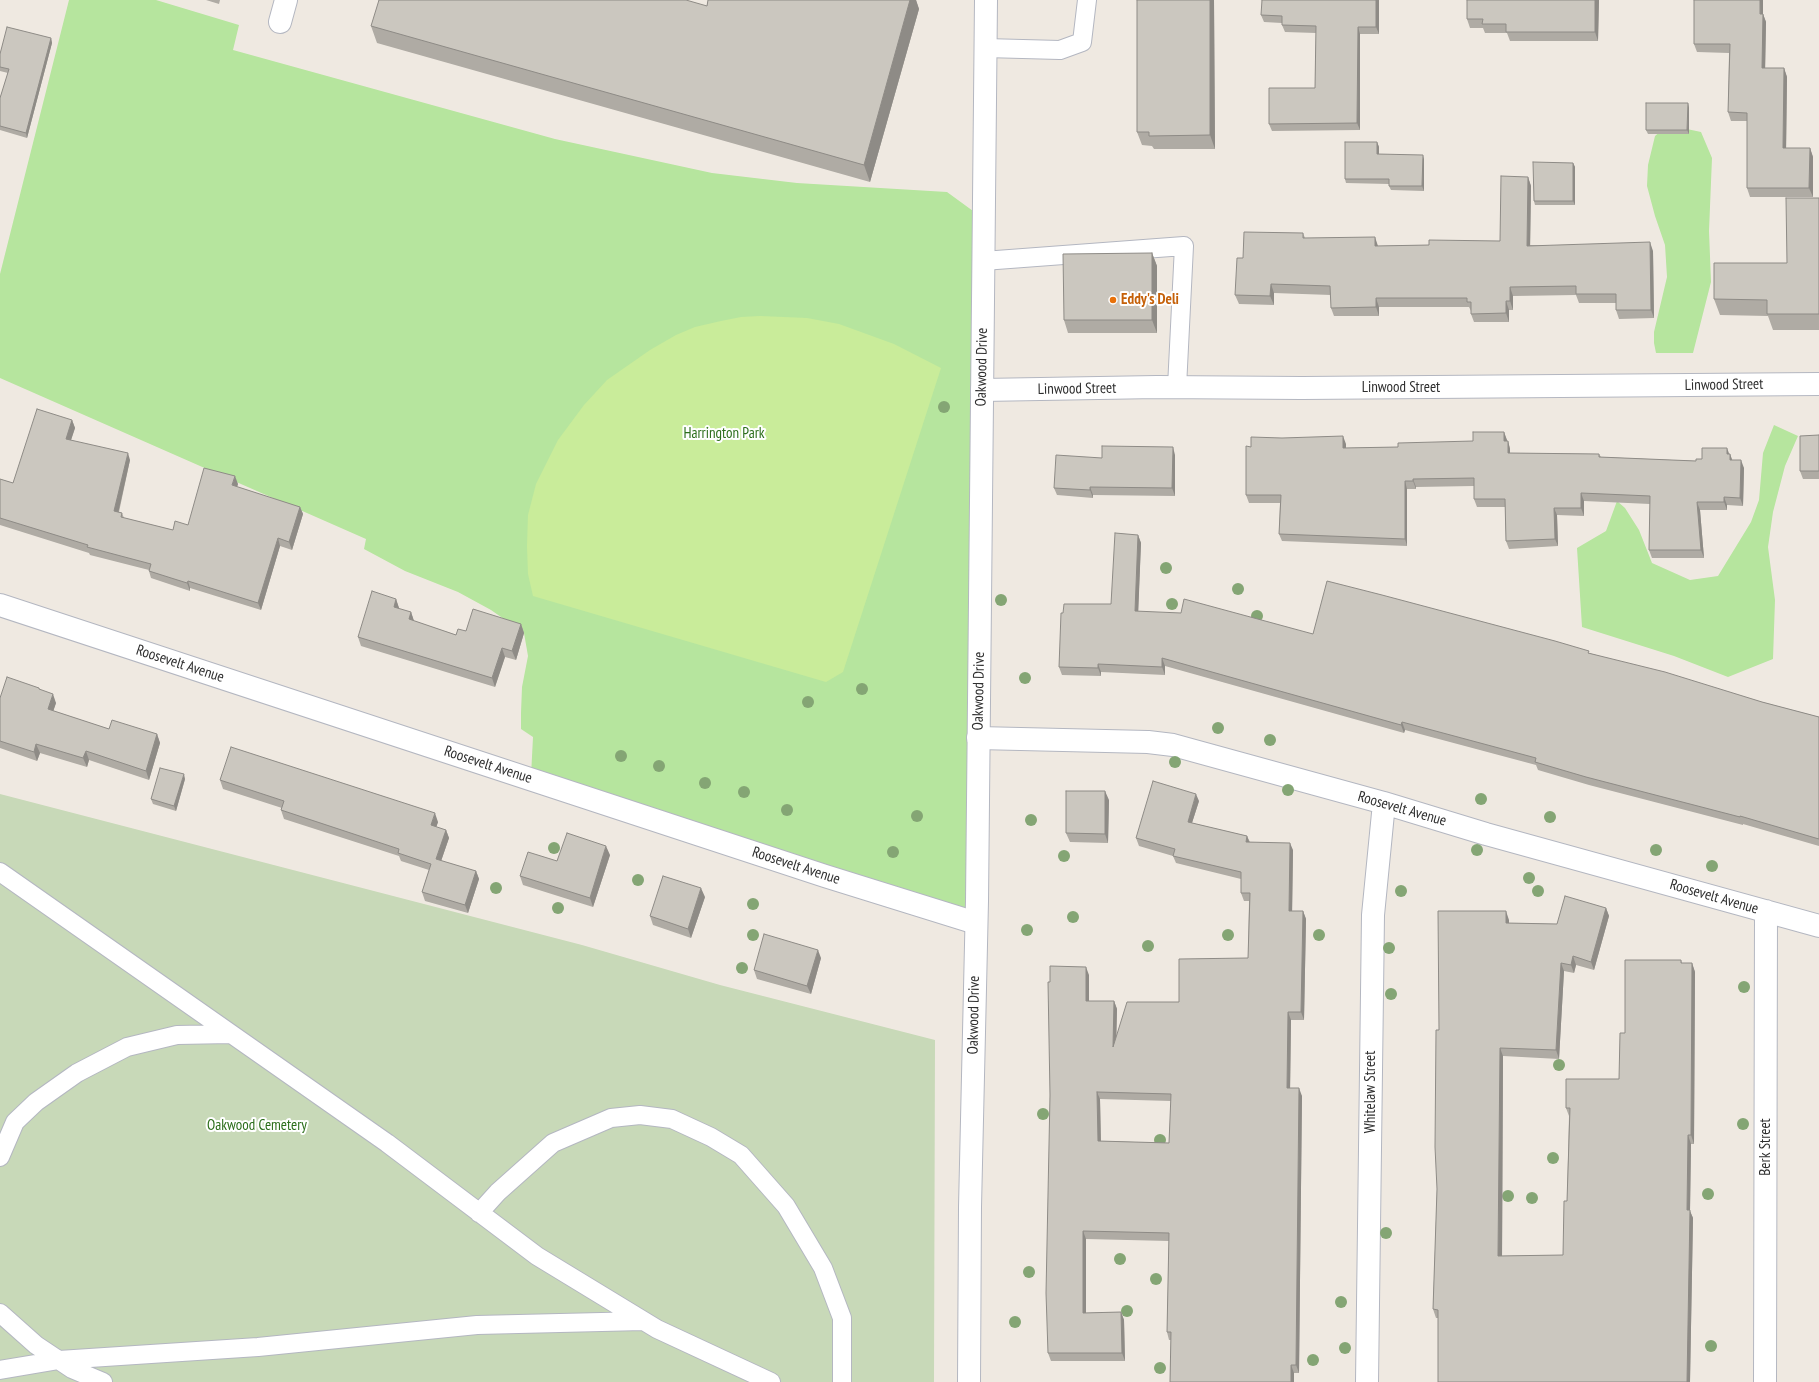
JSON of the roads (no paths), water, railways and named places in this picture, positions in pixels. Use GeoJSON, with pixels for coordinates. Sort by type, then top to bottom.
{"type":"FeatureCollection","features":[{"type":"Feature","properties":{"kind":"street"},"geometry":{"type":"LineString","coordinates":[[280,22],[286,0]]}},
{"type":"Feature","properties":{"kind":"street","name":"Oakwood Drive"},"geometry":{"type":"LineString","coordinates":[[970,1382],[970,1207],[976,923],[986,0]]}},
{"type":"Feature","properties":{"kind":"street","name":"Linwood Street"},"geometry":{"type":"LineString","coordinates":[[982,390],[1177,387],[1546,387],[1819,384]]}},
{"type":"Feature","properties":{"kind":"street","name":"Roosevelt Avenue"},"geometry":{"type":"LineString","coordinates":[[0,605],[810,871],[976,923]]}},
{"type":"Feature","properties":{"kind":"street","name":"Roosevelt Avenue"},"geometry":{"type":"LineString","coordinates":[[978,738],[1148,742],[1167,744],[1384,803],[1486,834],[1819,926]]}},
{"type":"Feature","properties":{"kind":"street","name":"Whitelaw Street"},"geometry":{"type":"LineString","coordinates":[[1367,1382],[1373,915],[1384,803]]}},
{"type":"Feature","properties":{"kind":"street","name":"Berk Street"},"geometry":{"type":"LineString","coordinates":[[1765,1382],[1766,912]]}},
{"type":"Feature","properties":{"kind":"lane"},"geometry":{"type":"LineString","coordinates":[[985,48],[1060,50],[1082,42],[1087,0]]}},
{"type":"Feature","properties":{"kind":"lane"},"geometry":{"type":"LineString","coordinates":[[983,261],[1184,246],[1177,387]]}},
{"type":"Feature","properties":{"kind":"lane"},"geometry":{"type":"LineString","coordinates":[[0,872],[387,1144],[537,1256],[657,1330],[716,1355],[771,1382]]}},
{"type":"Feature","properties":{"kind":"lane"},"geometry":{"type":"LineString","coordinates":[[0,1157],[15,1122],[36,1102],[77,1073],[127,1047],[177,1035],[231,1034]]}},
{"type":"Feature","properties":{"kind":"lane"},"geometry":{"type":"LineString","coordinates":[[480,1213],[498,1192],[553,1143],[611,1118],[640,1115],[672,1118],[711,1137],[742,1156],[786,1206],[823,1268],[842,1318],[842,1382]]}},
{"type":"Feature","properties":{"kind":"lane"},"geometry":{"type":"LineString","coordinates":[[0,1313],[36,1345],[72,1369],[103,1382]]}},
{"type":"Feature","properties":{"kind":"lane"},"geometry":{"type":"LineString","coordinates":[[0,1370],[59,1360],[258,1347],[477,1325],[643,1321]]}},
{"type":"Feature","properties":{"kind":"place","name":"Eddy's Deli"},"geometry":{"type":"Point","coordinates":[1113,300]}},
{"type":"Feature","properties":{"kind":"park label","name":"Harrington Park"},"geometry":{"type":"Point","coordinates":[724,434]}},
{"type":"Feature","properties":{"kind":"park label","name":"Oakwood Cemetery"},"geometry":{"type":"Point","coordinates":[257,1126]}}]}
